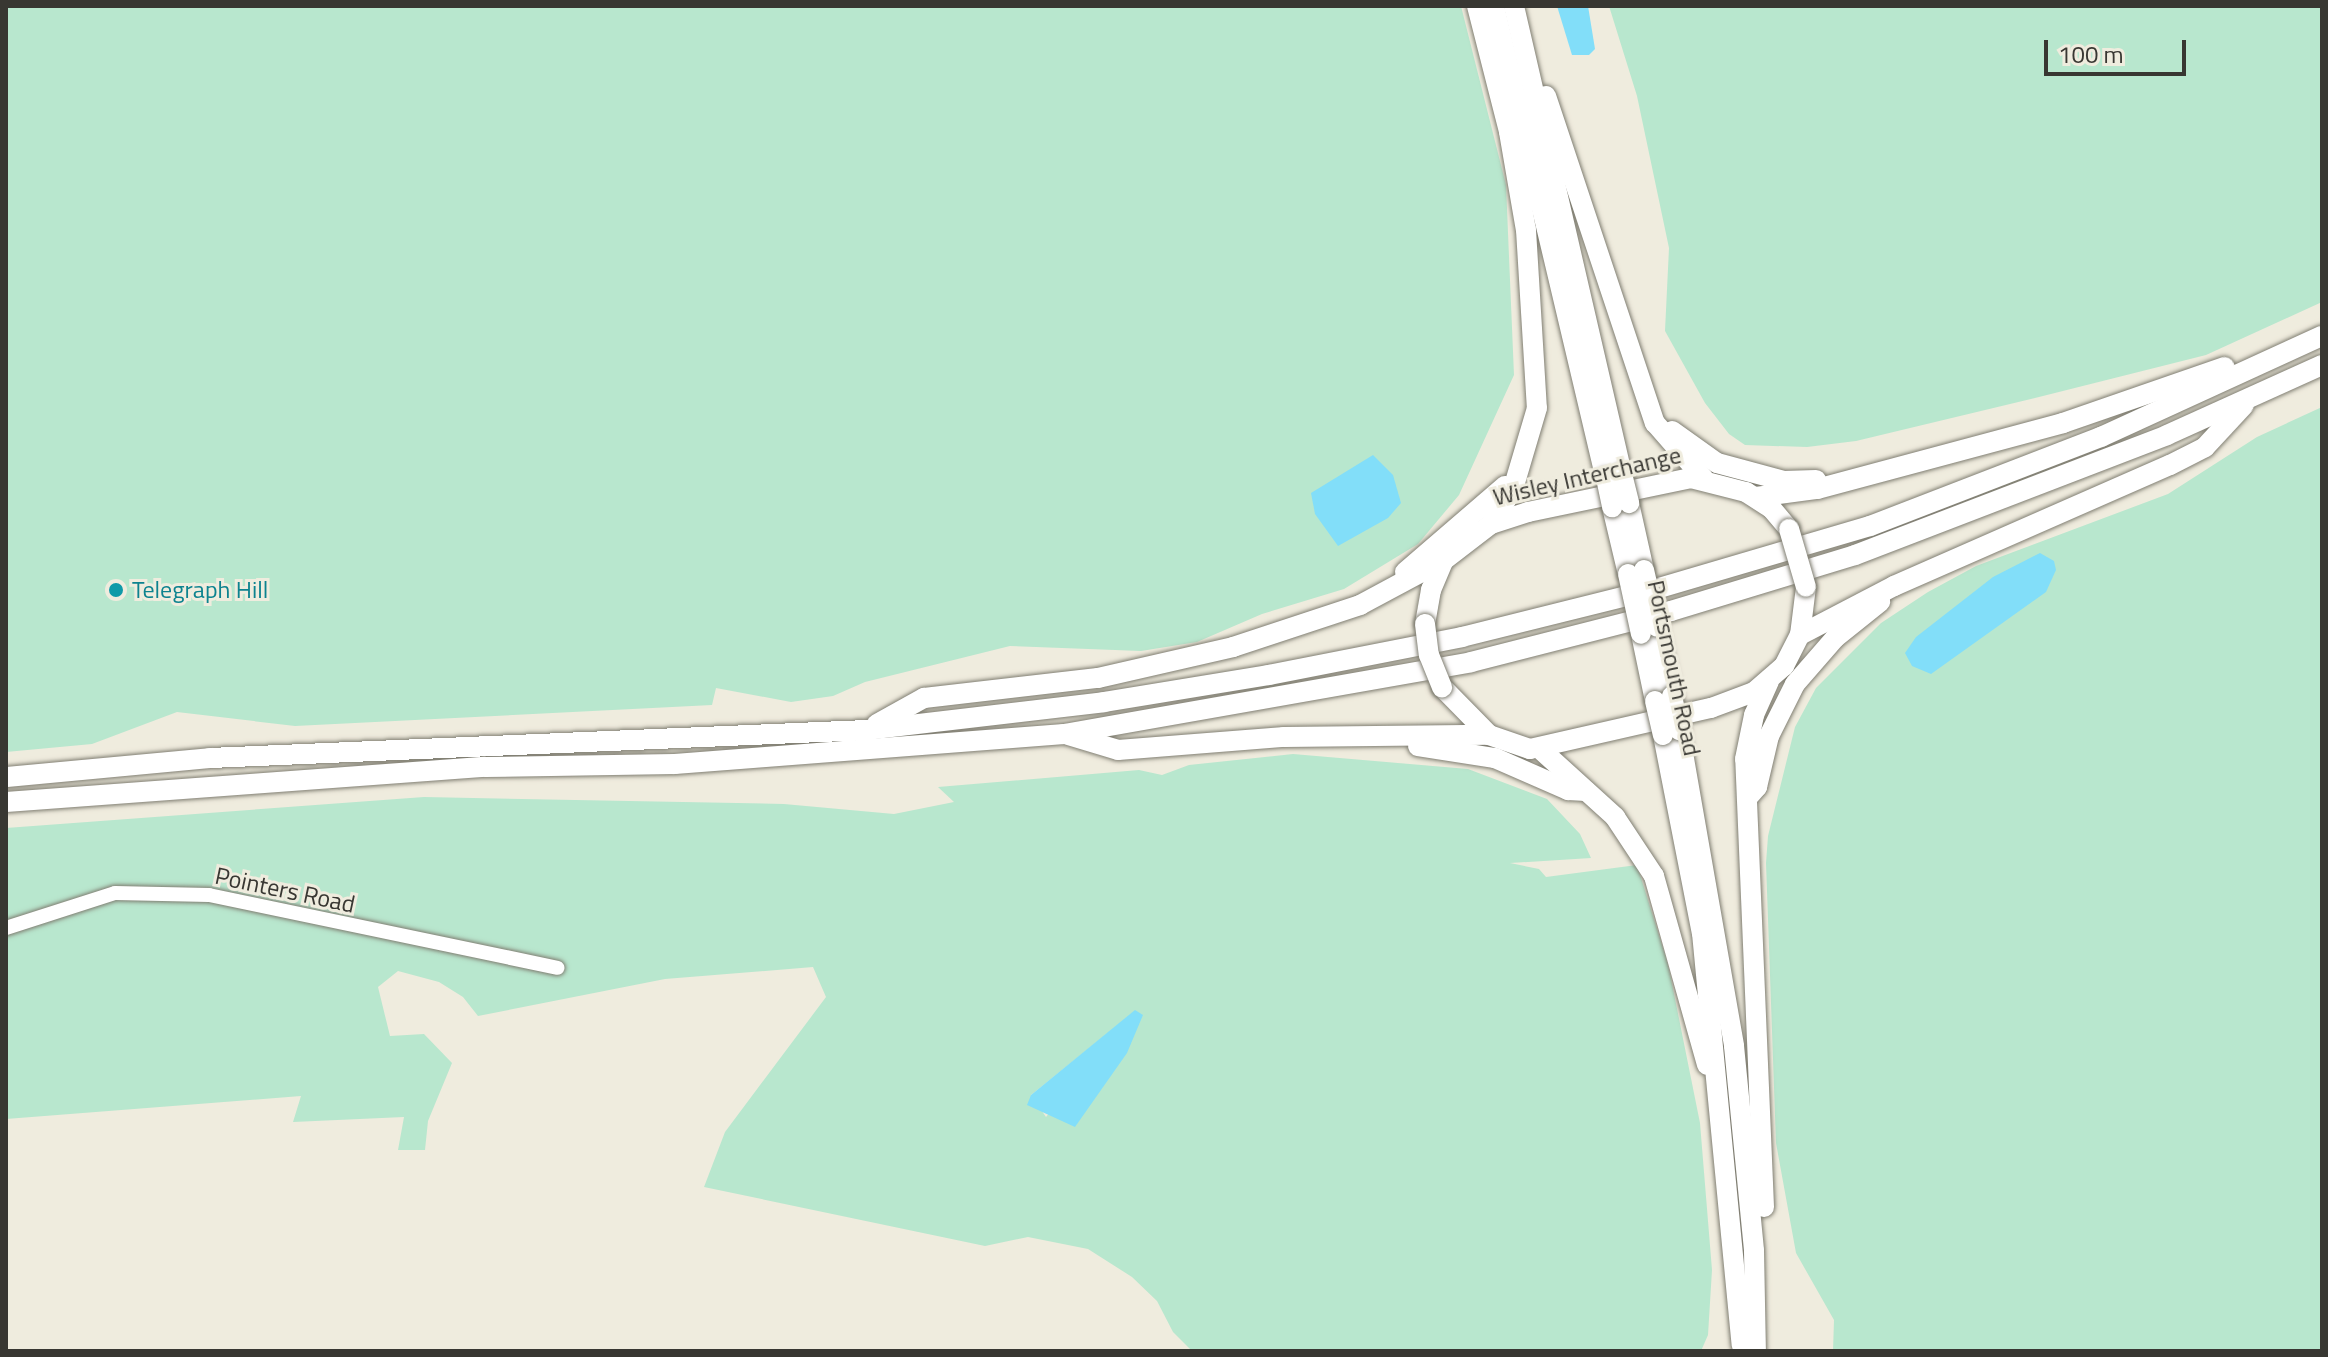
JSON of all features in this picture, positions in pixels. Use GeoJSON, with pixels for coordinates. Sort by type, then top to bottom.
{"type":"FeatureCollection","features":[{"type":"Feature","properties":{"kind":"highway"},"geometry":{"type":"LineString","coordinates":[[1477,6],[1517,172],[1533,287],[1537,408],[1518,473],[1491,524]]}},
{"type":"Feature","properties":{"kind":"highway","name":"Portsmouth Road"},"geometry":{"type":"LineString","coordinates":[[1494,6],[1614,476]]}},
{"type":"Feature","properties":{"kind":"highway","name":"Portsmouth Road"},"geometry":{"type":"LineString","coordinates":[[1514,6],[1671,733],[1734,1046],[1755,1277],[1756,1351]]}},
{"type":"Feature","properties":{"kind":"highway"},"geometry":{"type":"LineString","coordinates":[[1526,53],[1557,126],[1655,423],[1704,479]]}},
{"type":"Feature","properties":{"kind":"highway"},"geometry":{"type":"LineString","coordinates":[[6,777],[210,758],[867,730],[1104,702],[1269,675],[1462,637],[1659,588],[1870,526],[2101,437],[2322,336]]}},
{"type":"Feature","properties":{"kind":"highway"},"geometry":{"type":"LineString","coordinates":[[1756,497],[1789,496],[2078,418],[2168,390],[2269,349],[2297,349]]}},
{"type":"Feature","properties":{"kind":"highway"},"geometry":{"type":"LineString","coordinates":[[6,802],[485,767],[675,764],[1064,734],[1471,662],[1671,611],[1855,555],[2250,399],[2322,365]]}},
{"type":"Feature","properties":{"kind":"highway"},"geometry":{"type":"LineString","coordinates":[[1800,635],[1894,586],[2205,447],[2250,399]]}},
{"type":"Feature","properties":{"kind":"highway"},"geometry":{"type":"LineString","coordinates":[[1655,423],[1717,463],[1784,481],[1835,483]]}},
{"type":"Feature","properties":{"kind":"highway"},"geometry":{"type":"LineString","coordinates":[[867,730],[924,698],[1148,669],[1284,632],[1360,605],[1472,517],[1518,473]]}},
{"type":"Feature","properties":{"kind":"highway","name":"Wisley Interchange"},"geometry":{"type":"LineString","coordinates":[[1064,734],[1118,750],[1284,737],[1489,735],[1539,748],[1735,701],[1769,681],[1800,635],[1806,587],[1789,529],[1756,497],[1704,479],[1673,479],[1491,524],[1444,560],[1360,605]]}},
{"type":"Feature","properties":{"kind":"highway"},"geometry":{"type":"LineString","coordinates":[[1444,560],[1431,590],[1425,624],[1429,655],[1442,687],[1489,735]]}},
{"type":"Feature","properties":{"kind":"highway"},"geometry":{"type":"LineString","coordinates":[[1747,797],[1757,787],[1769,736],[1795,684],[1835,638],[1894,586]]}},
{"type":"Feature","properties":{"kind":"highway"},"geometry":{"type":"LineString","coordinates":[[1755,1277],[1765,1246],[1747,797],[1749,729],[1769,681]]}},
{"type":"Feature","properties":{"kind":"highway","name":"Portsmouth Road"},"geometry":{"type":"LineString","coordinates":[[1671,733],[1702,933],[1724,1131],[1743,1351]]}},
{"type":"Feature","properties":{"kind":"highway"},"geometry":{"type":"LineString","coordinates":[[1404,737],[1422,748],[1476,753],[1568,790],[1590,791]]}},
{"type":"Feature","properties":{"kind":"highway"},"geometry":{"type":"LineString","coordinates":[[1539,748],[1590,791],[1629,833],[1660,891],[1724,1131]]}},
{"type":"Feature","properties":{"kind":"street","name":"Pointers Road"},"geometry":{"type":"LineString","coordinates":[[6,928],[115,893],[209,895],[557,968]]}},
{"type":"Feature","properties":{"kind":"green space"},"geometry":{"type":"Polygon","coordinates":[[[6,6],[1461,6],[1506,185],[1514,375],[1459,495],[1418,544],[1344,589],[1262,614],[1197,642],[1141,651],[1010,646],[865,682],[833,696],[791,702],[716,688],[712,705],[295,726],[177,712],[92,744],[6,752],[6,6]]]}},
{"type":"Feature","properties":{"kind":"green space"},"geometry":{"type":"Polygon","coordinates":[[[1609,6],[2322,6],[2322,302],[2206,355],[2035,398],[1856,441],[1807,447],[1745,445],[1729,434],[1705,403],[1665,331],[1669,248],[1637,96],[1609,6]]]}},
{"type":"Feature","properties":{"kind":"green space"},"geometry":{"type":"Polygon","coordinates":[[[2322,407],[2322,1351],[1833,1351],[1834,1320],[1796,1253],[1776,1143],[1766,863],[1768,836],[1795,727],[1816,688],[1881,623],[1928,592],[1976,566],[2168,494],[2257,437],[2322,407]]]}},
{"type":"Feature","properties":{"kind":"green space"},"geometry":{"type":"Polygon","coordinates":[[[1293,754],[1468,769],[1547,799],[1580,834],[1591,858],[1510,863],[1539,869],[1546,877],[1637,865],[1668,964],[1700,1123],[1712,1270],[1708,1335],[1701,1351],[1192,1351],[1173,1332],[1157,1301],[1132,1277],[1088,1249],[1028,1237],[985,1246],[704,1187],[725,1132],[826,997],[813,967],[665,979],[478,1016],[463,997],[439,982],[398,971],[378,987],[390,1036],[424,1034],[452,1063],[428,1121],[425,1150],[398,1150],[404,1117],[293,1122],[301,1096],[6,1119],[6,828],[424,797],[784,804],[894,814],[954,802],[938,787],[1139,770],[1162,775],[1189,765],[1293,754]],[[1135,1011],[1031,1095],[1046,1117],[1135,1011]]]}},
{"type":"Feature","properties":{"kind":"water"},"geometry":{"type":"Polygon","coordinates":[[[1557,6],[1588,6],[1595,49],[1589,55],[1572,55],[1557,6]]]}},
{"type":"Feature","properties":{"kind":"water"},"geometry":{"type":"Polygon","coordinates":[[[1373,455],[1393,475],[1401,503],[1388,518],[1338,546],[1315,514],[1311,493],[1373,455]]]}},
{"type":"Feature","properties":{"kind":"water"},"geometry":{"type":"Polygon","coordinates":[[[2040,553],[2054,561],[2056,570],[2046,592],[1931,674],[1912,666],[1905,653],[1916,637],[1993,577],[2040,553]]]}},
{"type":"Feature","properties":{"kind":"water"},"geometry":{"type":"Polygon","coordinates":[[[1135,1010],[1143,1015],[1127,1053],[1075,1127],[1027,1105],[1031,1095],[1135,1010]]]}},
{"type":"Feature","properties":{"kind":"place","name":"Telegraph Hill"},"geometry":{"type":"Point","coordinates":[116,590]}}]}
